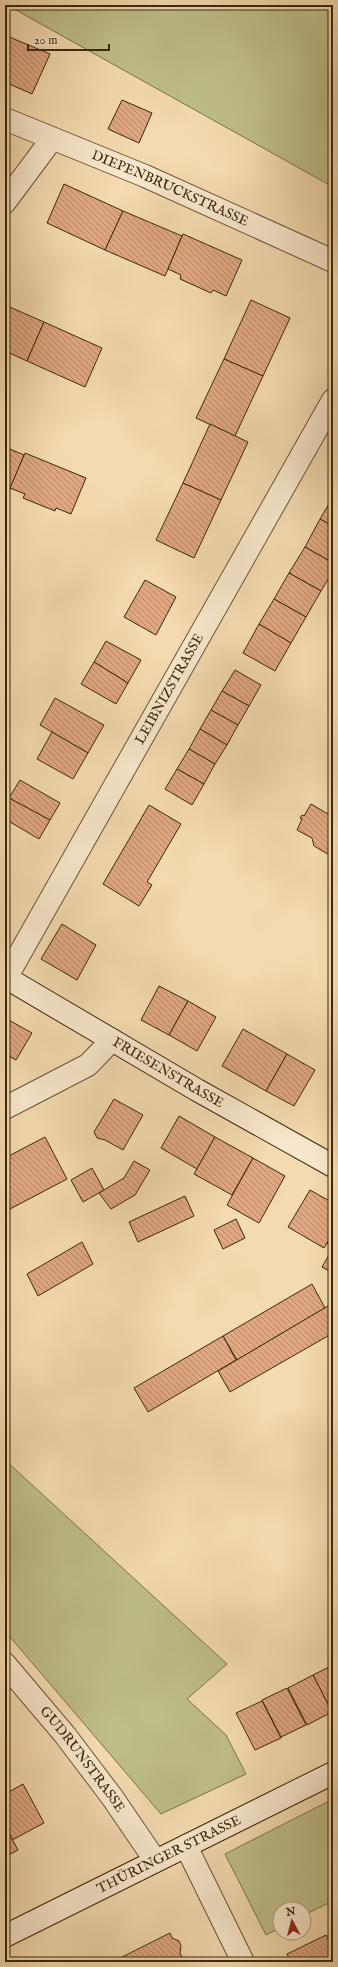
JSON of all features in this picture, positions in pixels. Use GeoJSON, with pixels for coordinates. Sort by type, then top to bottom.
{"type":"FeatureCollection","features":[{"type":"Feature","properties":{"kind":"street","name":"DIEPENBRUCKSTRASSE"},"geometry":{"type":"LineString","coordinates":[[5,119],[145,176],[333,261]]}},
{"type":"Feature","properties":{"kind":"street"},"geometry":{"type":"LineString","coordinates":[[5,202],[52,139]]}},
{"type":"Feature","properties":{"kind":"street","name":"LEIBNIZSTRASSE"},"geometry":{"type":"LineString","coordinates":[[6,977],[333,400]]}},
{"type":"Feature","properties":{"kind":"street","name":"FRIESENSTRASSE"},"geometry":{"type":"LineString","coordinates":[[6,977],[112,1040],[333,1166]]}},
{"type":"Feature","properties":{"kind":"street"},"geometry":{"type":"LineString","coordinates":[[5,1108],[88,1065],[112,1040]]}},
{"type":"Feature","properties":{"kind":"street","name":"GUDRUNSTRASSE"},"geometry":{"type":"LineString","coordinates":[[5,1664],[74,1747],[112,1797],[155,1860]]}},
{"type":"Feature","properties":{"kind":"street","name":"THÜRINGER STRASSE"},"geometry":{"type":"LineString","coordinates":[[5,1936],[155,1860],[333,1773]]}},
{"type":"Feature","properties":{"kind":"street"},"geometry":{"type":"LineString","coordinates":[[186,1846],[244,1962]]}},
{"type":"Feature","properties":{"kind":"green space"},"geometry":{"type":"Polygon","coordinates":[[[7,5],[333,5],[333,187],[7,5]]]}},
{"type":"Feature","properties":{"kind":"green space"},"geometry":{"type":"Polygon","coordinates":[[[5,1460],[227,1664],[187,1699],[226,1735],[246,1774],[161,1814],[5,1631],[5,1460]]]}},
{"type":"Feature","properties":{"kind":"green space"},"geometry":{"type":"Polygon","coordinates":[[[333,1799],[333,1901],[312,1911],[312,1901],[272,1901],[272,1932],[266,1935],[225,1854],[333,1799]]]}},
{"type":"Feature","properties":{"kind":"building"},"geometry":{"type":"Polygon","coordinates":[[[7,36],[50,54],[32,94],[5,82],[5,40],[7,36]]]}},
{"type":"Feature","properties":{"kind":"building"},"geometry":{"type":"Polygon","coordinates":[[[122,100],[152,113],[139,143],[108,129],[122,100]]]}},
{"type":"Feature","properties":{"kind":"building"},"geometry":{"type":"Polygon","coordinates":[[[64,184],[123,211],[105,250],[47,223],[64,184]]]}},
{"type":"Feature","properties":{"kind":"building"},"geometry":{"type":"Polygon","coordinates":[[[123,211],[182,236],[165,276],[105,250],[123,211]]]}},
{"type":"Feature","properties":{"kind":"building"},"geometry":{"type":"Polygon","coordinates":[[[183,234],[242,260],[226,296],[213,290],[211,293],[180,279],[181,275],[168,269],[183,234]]]}},
{"type":"Feature","properties":{"kind":"building"},"geometry":{"type":"Polygon","coordinates":[[[251,300],[290,318],[263,376],[224,359],[251,300]]]}},
{"type":"Feature","properties":{"kind":"building"},"geometry":{"type":"Polygon","coordinates":[[[5,305],[44,322],[27,361],[5,351],[5,305]]]}},
{"type":"Feature","properties":{"kind":"building"},"geometry":{"type":"Polygon","coordinates":[[[44,322],[102,348],[85,387],[27,361],[44,322]]]}},
{"type":"Feature","properties":{"kind":"building"},"geometry":{"type":"Polygon","coordinates":[[[224,359],[263,376],[235,436],[196,418],[224,359]]]}},
{"type":"Feature","properties":{"kind":"building"},"geometry":{"type":"Polygon","coordinates":[[[210,424],[248,442],[221,500],[183,483],[210,424]]]}},
{"type":"Feature","properties":{"kind":"building"},"geometry":{"type":"Polygon","coordinates":[[[5,447],[24,455],[8,494],[5,493],[5,447]]]}},
{"type":"Feature","properties":{"kind":"building"},"geometry":{"type":"Polygon","coordinates":[[[25,453],[86,478],[71,514],[56,508],[55,511],[23,498],[25,494],[10,488],[25,453]]]}},
{"type":"Feature","properties":{"kind":"building"},"geometry":{"type":"Polygon","coordinates":[[[183,483],[221,500],[194,558],[156,540],[183,483]]]}},
{"type":"Feature","properties":{"kind":"building"},"geometry":{"type":"Polygon","coordinates":[[[333,497],[333,526],[320,519],[333,497]]]}},
{"type":"Feature","properties":{"kind":"building"},"geometry":{"type":"Polygon","coordinates":[[[320,519],[333,526],[333,563],[305,547],[320,519]]]}},
{"type":"Feature","properties":{"kind":"building"},"geometry":{"type":"Polygon","coordinates":[[[305,547],[333,563],[333,571],[321,591],[289,573],[305,547]]]}},
{"type":"Feature","properties":{"kind":"building"},"geometry":{"type":"Polygon","coordinates":[[[289,573],[321,591],[306,617],[274,599],[289,573]]]}},
{"type":"Feature","properties":{"kind":"building"},"geometry":{"type":"Polygon","coordinates":[[[145,580],[176,597],[156,635],[124,617],[145,580]]]}},
{"type":"Feature","properties":{"kind":"building"},"geometry":{"type":"Polygon","coordinates":[[[274,599],[306,617],[291,643],[259,624],[274,599]]]}},
{"type":"Feature","properties":{"kind":"building"},"geometry":{"type":"Polygon","coordinates":[[[259,624],[291,643],[275,671],[243,653],[259,624]]]}},
{"type":"Feature","properties":{"kind":"building"},"geometry":{"type":"Polygon","coordinates":[[[106,641],[141,660],[128,683],[94,662],[106,641]]]}},
{"type":"Feature","properties":{"kind":"building"},"geometry":{"type":"Polygon","coordinates":[[[94,662],[128,683],[116,704],[81,684],[94,662]]]}},
{"type":"Feature","properties":{"kind":"building"},"geometry":{"type":"Polygon","coordinates":[[[235,670],[261,685],[249,706],[222,691],[235,670]]]}},
{"type":"Feature","properties":{"kind":"building"},"geometry":{"type":"Polygon","coordinates":[[[222,691],[249,706],[238,725],[211,710],[222,691]]]}},
{"type":"Feature","properties":{"kind":"building"},"geometry":{"type":"Polygon","coordinates":[[[55,698],[104,725],[88,753],[40,725],[55,698]]]}},
{"type":"Feature","properties":{"kind":"building"},"geometry":{"type":"Polygon","coordinates":[[[211,710],[238,725],[227,745],[200,729],[211,710]]]}},
{"type":"Feature","properties":{"kind":"building"},"geometry":{"type":"Polygon","coordinates":[[[200,729],[227,745],[215,764],[189,749],[200,729]]]}},
{"type":"Feature","properties":{"kind":"building"},"geometry":{"type":"Polygon","coordinates":[[[52,732],[88,753],[73,779],[37,759],[52,732]]]}},
{"type":"Feature","properties":{"kind":"building"},"geometry":{"type":"Polygon","coordinates":[[[189,749],[215,764],[204,784],[177,769],[189,749]]]}},
{"type":"Feature","properties":{"kind":"building"},"geometry":{"type":"Polygon","coordinates":[[[177,769],[204,784],[192,805],[165,789],[177,769]]]}},
{"type":"Feature","properties":{"kind":"building"},"geometry":{"type":"Polygon","coordinates":[[[20,780],[60,803],[50,820],[9,798],[20,780]]]}},
{"type":"Feature","properties":{"kind":"building"},"geometry":{"type":"Polygon","coordinates":[[[9,798],[50,820],[39,839],[5,819],[5,804],[9,798]]]}},
{"type":"Feature","properties":{"kind":"building"},"geometry":{"type":"Polygon","coordinates":[[[311,804],[333,817],[333,857],[314,846],[312,838],[297,830],[302,819],[300,818],[302,815],[304,816],[311,804]]]}},
{"type":"Feature","properties":{"kind":"building"},"geometry":{"type":"Polygon","coordinates":[[[149,805],[181,824],[147,882],[152,885],[139,906],[103,884],[149,805]]]}},
{"type":"Feature","properties":{"kind":"building"},"geometry":{"type":"Polygon","coordinates":[[[62,924],[96,945],[77,980],[41,959],[62,924]]]}},
{"type":"Feature","properties":{"kind":"building"},"geometry":{"type":"Polygon","coordinates":[[[159,986],[188,1001],[169,1035],[141,1020],[159,986]]]}},
{"type":"Feature","properties":{"kind":"building"},"geometry":{"type":"Polygon","coordinates":[[[188,1001],[216,1017],[197,1051],[169,1035],[188,1001]]]}},
{"type":"Feature","properties":{"kind":"building"},"geometry":{"type":"Polygon","coordinates":[[[5,1018],[32,1033],[16,1060],[5,1054],[5,1018]]]}},
{"type":"Feature","properties":{"kind":"building"},"geometry":{"type":"Polygon","coordinates":[[[243,1029],[287,1054],[266,1091],[222,1066],[243,1029]]]}},
{"type":"Feature","properties":{"kind":"building"},"geometry":{"type":"Polygon","coordinates":[[[287,1054],[315,1070],[294,1106],[266,1091],[287,1054]]]}},
{"type":"Feature","properties":{"kind":"building"},"geometry":{"type":"Polygon","coordinates":[[[114,1099],[143,1115],[123,1150],[105,1140],[97,1138],[94,1132],[114,1099]]]}},
{"type":"Feature","properties":{"kind":"building"},"geometry":{"type":"Polygon","coordinates":[[[179,1116],[215,1137],[197,1169],[161,1148],[179,1116]]]}},
{"type":"Feature","properties":{"kind":"building"},"geometry":{"type":"Polygon","coordinates":[[[45,1137],[67,1179],[10,1209],[5,1200],[5,1158],[45,1137]]]}},
{"type":"Feature","properties":{"kind":"building"},"geometry":{"type":"Polygon","coordinates":[[[215,1137],[253,1158],[232,1195],[194,1174],[215,1137]]]}},
{"type":"Feature","properties":{"kind":"building"},"geometry":{"type":"Polygon","coordinates":[[[253,1158],[285,1176],[259,1223],[227,1205],[253,1158]]]}},
{"type":"Feature","properties":{"kind":"building"},"geometry":{"type":"Polygon","coordinates":[[[134,1161],[150,1170],[135,1195],[111,1209],[99,1193],[124,1178],[134,1161]]]}},
{"type":"Feature","properties":{"kind":"building"},"geometry":{"type":"Polygon","coordinates":[[[92,1168],[104,1190],[83,1202],[71,1180],[92,1168]]]}},
{"type":"Feature","properties":{"kind":"building"},"geometry":{"type":"Polygon","coordinates":[[[310,1190],[333,1203],[333,1233],[324,1248],[288,1227],[310,1190]]]}},
{"type":"Feature","properties":{"kind":"building"},"geometry":{"type":"Polygon","coordinates":[[[185,1196],[194,1216],[138,1242],[129,1222],[185,1196]]]}},
{"type":"Feature","properties":{"kind":"building"},"geometry":{"type":"Polygon","coordinates":[[[236,1219],[245,1238],[223,1249],[214,1230],[236,1219]]]}},
{"type":"Feature","properties":{"kind":"building"},"geometry":{"type":"Polygon","coordinates":[[[333,1233],[333,1246],[327,1243],[333,1233]]]}},
{"type":"Feature","properties":{"kind":"building"},"geometry":{"type":"Polygon","coordinates":[[[82,1242],[93,1264],[38,1296],[27,1274],[82,1242]]]}},
{"type":"Feature","properties":{"kind":"building"},"geometry":{"type":"Polygon","coordinates":[[[333,1248],[333,1273],[322,1267],[333,1248]]]}},
{"type":"Feature","properties":{"kind":"building"},"geometry":{"type":"Polygon","coordinates":[[[312,1284],[325,1308],[237,1360],[223,1336],[312,1284]]]}},
{"type":"Feature","properties":{"kind":"building"},"geometry":{"type":"Polygon","coordinates":[[[333,1303],[333,1333],[230,1392],[218,1371],[333,1303]]]}},
{"type":"Feature","properties":{"kind":"building"},"geometry":{"type":"Polygon","coordinates":[[[223,1336],[236,1360],[148,1412],[134,1388],[223,1336]]]}},
{"type":"Feature","properties":{"kind":"building"},"geometry":{"type":"Polygon","coordinates":[[[333,1665],[333,1711],[332,1712],[313,1675],[333,1665]]]}},
{"type":"Feature","properties":{"kind":"building"},"geometry":{"type":"Polygon","coordinates":[[[313,1675],[332,1712],[307,1725],[288,1688],[313,1675]]]}},
{"type":"Feature","properties":{"kind":"building"},"geometry":{"type":"Polygon","coordinates":[[[287,1688],[306,1725],[281,1737],[262,1700],[287,1688]]]}},
{"type":"Feature","properties":{"kind":"building"},"geometry":{"type":"Polygon","coordinates":[[[262,1701],[281,1738],[255,1750],[236,1713],[262,1701]]]}},
{"type":"Feature","properties":{"kind":"building"},"geometry":{"type":"Polygon","coordinates":[[[23,1784],[44,1823],[12,1840],[5,1826],[5,1794],[23,1784]]]}},
{"type":"Feature","properties":{"kind":"building"},"geometry":{"type":"Polygon","coordinates":[[[5,1826],[18,1850],[5,1857],[5,1826]]]}},
{"type":"Feature","properties":{"kind":"building"},"geometry":{"type":"Polygon","coordinates":[[[170,1933],[172,1938],[179,1941],[181,1946],[180,1953],[182,1957],[175,1962],[112,1962],[170,1933]]]}},
{"type":"Feature","properties":{"kind":"building"},"geometry":{"type":"Polygon","coordinates":[[[326,1935],[333,1949],[333,1953],[330,1954],[333,1957],[333,1962],[291,1962],[287,1954],[326,1935]]]}}]}
